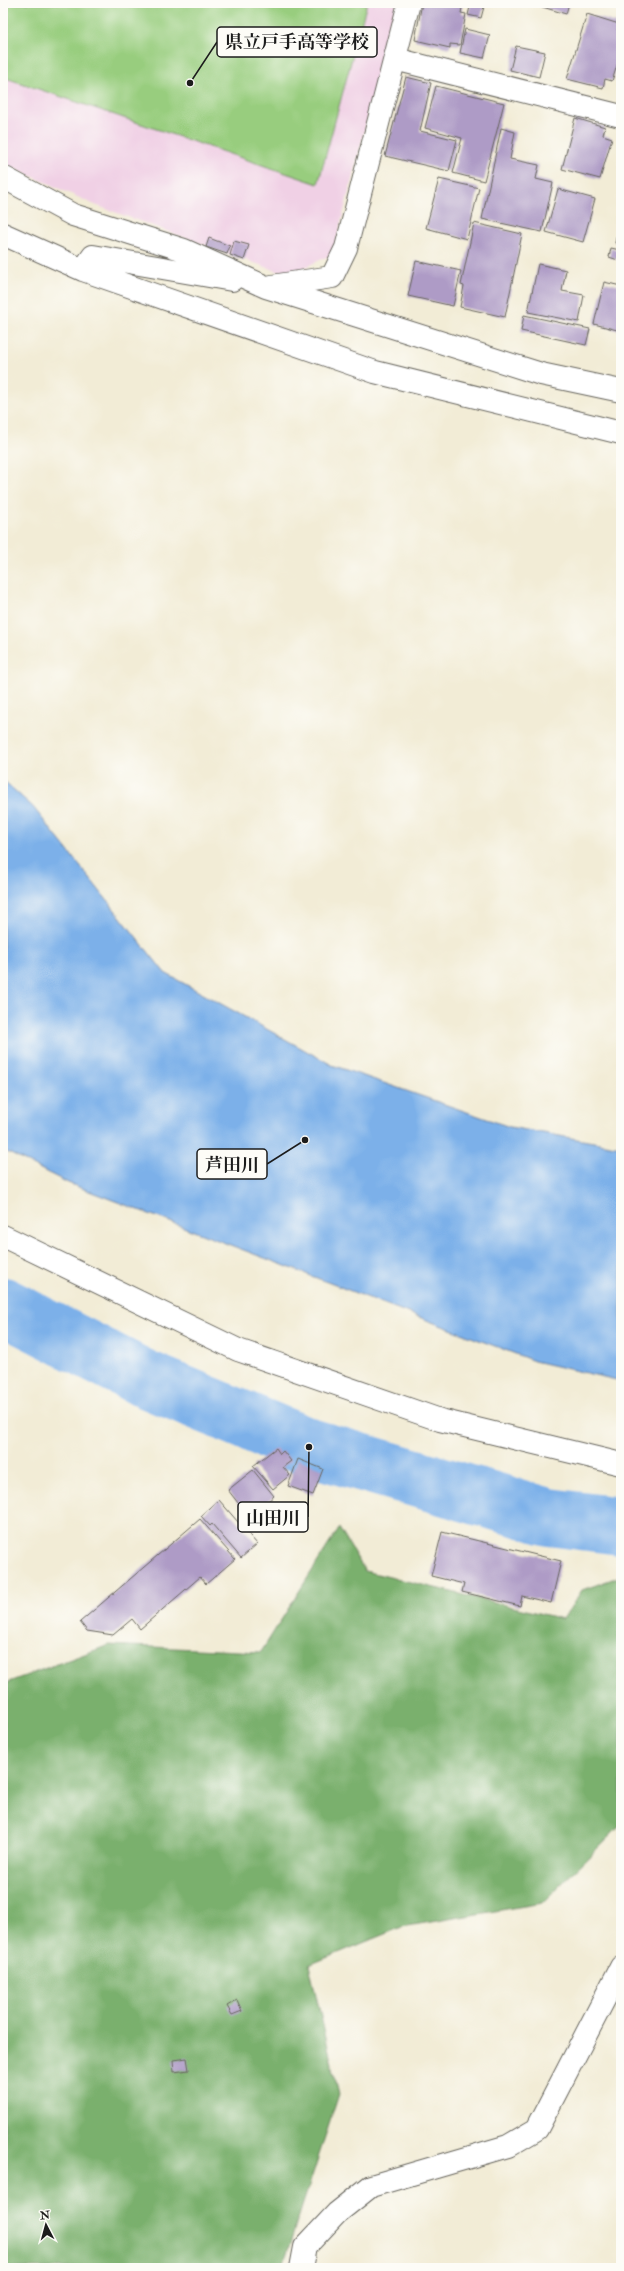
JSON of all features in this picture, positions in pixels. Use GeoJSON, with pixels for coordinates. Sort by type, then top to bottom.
{"type":"FeatureCollection","features":[{"type":"Feature","properties":{"kind":"street"},"geometry":{"type":"LineString","coordinates":[[83,270],[93,256],[266,286],[332,277],[346,248],[409,3]]}},
{"type":"Feature","properties":{"kind":"street"},"geometry":{"type":"LineString","coordinates":[[395,58],[621,116]]}},
{"type":"Feature","properties":{"kind":"street"},"geometry":{"type":"LineString","coordinates":[[3,177],[73,215],[184,250],[266,286],[541,374],[621,391]]}},
{"type":"Feature","properties":{"kind":"street"},"geometry":{"type":"LineString","coordinates":[[3,234],[83,270],[375,372],[621,433]]}},
{"type":"Feature","properties":{"kind":"street"},"geometry":{"type":"LineString","coordinates":[[3,1236],[238,1350],[440,1420],[621,1464]]}},
{"type":"Feature","properties":{"kind":"street"},"geometry":{"type":"LineString","coordinates":[[301,2268],[305,2247],[337,2213],[371,2186],[508,2146],[537,2129],[621,1967]]}},
{"type":"Feature","properties":{"kind":"shaded area"},"geometry":{"type":"Polygon","coordinates":[[[3,3],[397,3],[333,254],[288,275],[95,205],[3,163],[3,3]]]}},
{"type":"Feature","properties":{"kind":"green space"},"geometry":{"type":"Polygon","coordinates":[[[3,3],[367,3],[318,184],[3,77],[3,3]]]}},
{"type":"Feature","properties":{"kind":"green space"},"geometry":{"type":"Polygon","coordinates":[[[339,1528],[365,1571],[563,1619],[582,1590],[621,1576],[621,1825],[542,1903],[402,1927],[309,1965],[339,2094],[282,2268],[3,2268],[3,1684],[109,1645],[261,1652],[339,1528]]]}},
{"type":"Feature","properties":{"kind":"water"},"geometry":{"type":"Polygon","coordinates":[[[3,780],[33,807],[165,973],[332,1065],[510,1127],[621,1147],[621,1381],[534,1361],[68,1183],[3,1150],[3,780]]]}},
{"type":"Feature","properties":{"kind":"building"},"geometry":{"type":"Polygon","coordinates":[[[422,3],[463,3],[461,13],[466,14],[460,45],[450,44],[450,48],[415,40],[422,3]]]}},
{"type":"Feature","properties":{"kind":"building"},"geometry":{"type":"Polygon","coordinates":[[[471,3],[485,3],[481,18],[468,15],[471,3]]]}},
{"type":"Feature","properties":{"kind":"building"},"geometry":{"type":"Polygon","coordinates":[[[529,3],[569,3],[566,14],[529,3]]]}},
{"type":"Feature","properties":{"kind":"building"},"geometry":{"type":"Polygon","coordinates":[[[587,14],[619,24],[617,30],[621,31],[621,53],[612,81],[605,79],[603,88],[567,79],[587,14]]]}},
{"type":"Feature","properties":{"kind":"building"},"geometry":{"type":"Polygon","coordinates":[[[465,29],[490,35],[484,58],[460,53],[465,29]]]}},
{"type":"Feature","properties":{"kind":"building"},"geometry":{"type":"Polygon","coordinates":[[[516,46],[545,52],[539,77],[510,70],[516,46]]]}},
{"type":"Feature","properties":{"kind":"building"},"geometry":{"type":"Polygon","coordinates":[[[406,77],[431,83],[420,131],[457,140],[449,171],[385,156],[406,77]]]}},
{"type":"Feature","properties":{"kind":"building"},"geometry":{"type":"Polygon","coordinates":[[[436,86],[504,103],[484,181],[453,173],[462,138],[425,128],[436,86]]]}},
{"type":"Feature","properties":{"kind":"building"},"geometry":{"type":"Polygon","coordinates":[[[575,118],[605,127],[603,135],[612,138],[600,179],[562,169],[575,118]]]}},
{"type":"Feature","properties":{"kind":"building"},"geometry":{"type":"Polygon","coordinates":[[[501,128],[515,132],[510,159],[539,165],[536,179],[553,183],[542,232],[482,219],[501,128]]]}},
{"type":"Feature","properties":{"kind":"building"},"geometry":{"type":"Polygon","coordinates":[[[439,179],[479,188],[467,239],[426,228],[439,179]]]}},
{"type":"Feature","properties":{"kind":"building"},"geometry":{"type":"Polygon","coordinates":[[[558,189],[595,199],[583,242],[546,232],[558,189]]]}},
{"type":"Feature","properties":{"kind":"building"},"geometry":{"type":"Polygon","coordinates":[[[620,219],[621,248],[620,245],[615,243],[620,219]]]}},
{"type":"Feature","properties":{"kind":"building"},"geometry":{"type":"Polygon","coordinates":[[[474,223],[522,234],[505,317],[460,307],[464,286],[461,285],[474,223]]]}},
{"type":"Feature","properties":{"kind":"building"},"geometry":{"type":"Polygon","coordinates":[[[209,238],[230,246],[227,254],[206,247],[209,238]]]}},
{"type":"Feature","properties":{"kind":"building"},"geometry":{"type":"Polygon","coordinates":[[[234,241],[249,245],[244,260],[230,255],[234,241]]]}},
{"type":"Feature","properties":{"kind":"building"},"geometry":{"type":"Polygon","coordinates":[[[611,248],[620,250],[618,260],[609,257],[611,248]]]}},
{"type":"Feature","properties":{"kind":"building"},"geometry":{"type":"Polygon","coordinates":[[[416,261],[461,271],[453,306],[408,296],[416,261]]]}},
{"type":"Feature","properties":{"kind":"building"},"geometry":{"type":"Polygon","coordinates":[[[538,264],[566,270],[562,291],[584,295],[579,322],[528,312],[538,264]]]}},
{"type":"Feature","properties":{"kind":"building"},"geometry":{"type":"Polygon","coordinates":[[[604,282],[621,286],[621,331],[594,324],[604,282]]]}},
{"type":"Feature","properties":{"kind":"building"},"geometry":{"type":"Polygon","coordinates":[[[524,315],[590,329],[586,345],[521,331],[524,315]]]}},
{"type":"Feature","properties":{"kind":"building"},"geometry":{"type":"Polygon","coordinates":[[[276,1448],[280,1454],[283,1451],[291,1461],[283,1467],[290,1475],[273,1489],[253,1466],[276,1448]]]}},
{"type":"Feature","properties":{"kind":"building"},"geometry":{"type":"Polygon","coordinates":[[[298,1459],[323,1469],[313,1495],[288,1486],[298,1459]]]}},
{"type":"Feature","properties":{"kind":"building"},"geometry":{"type":"Polygon","coordinates":[[[253,1470],[274,1496],[249,1517],[228,1490],[253,1470]]]}},
{"type":"Feature","properties":{"kind":"building"},"geometry":{"type":"Polygon","coordinates":[[[219,1500],[257,1544],[241,1558],[212,1524],[210,1526],[201,1516],[219,1500]]]}},
{"type":"Feature","properties":{"kind":"building"},"geometry":{"type":"Polygon","coordinates":[[[200,1519],[235,1559],[206,1584],[200,1577],[140,1629],[132,1619],[113,1635],[87,1631],[80,1622],[200,1519]]]}},
{"type":"Feature","properties":{"kind":"building"},"geometry":{"type":"Polygon","coordinates":[[[442,1532],[561,1561],[551,1603],[522,1596],[520,1606],[462,1592],[464,1584],[431,1576],[442,1532]]]}},
{"type":"Feature","properties":{"kind":"building"},"geometry":{"type":"Polygon","coordinates":[[[237,2000],[242,2011],[232,2015],[227,2006],[237,2000]]]}},
{"type":"Feature","properties":{"kind":"building"},"geometry":{"type":"Polygon","coordinates":[[[187,2058],[189,2070],[174,2072],[173,2060],[187,2058]]]}},
{"type":"Feature","properties":{"kind":"waterway"},"geometry":{"type":"LineString","coordinates":[[3,1306],[143,1378],[309,1447],[549,1517],[621,1526]]}},
{"type":"Feature","properties":{"kind":"place","name":"県立戸手高等学校"},"geometry":{"type":"Point","coordinates":[190,83]}},
{"type":"Feature","properties":{"kind":"place","name":"芦田川"},"geometry":{"type":"Point","coordinates":[305,1140]}},
{"type":"Feature","properties":{"kind":"place","name":"山田川"},"geometry":{"type":"Point","coordinates":[309,1447]}}]}
